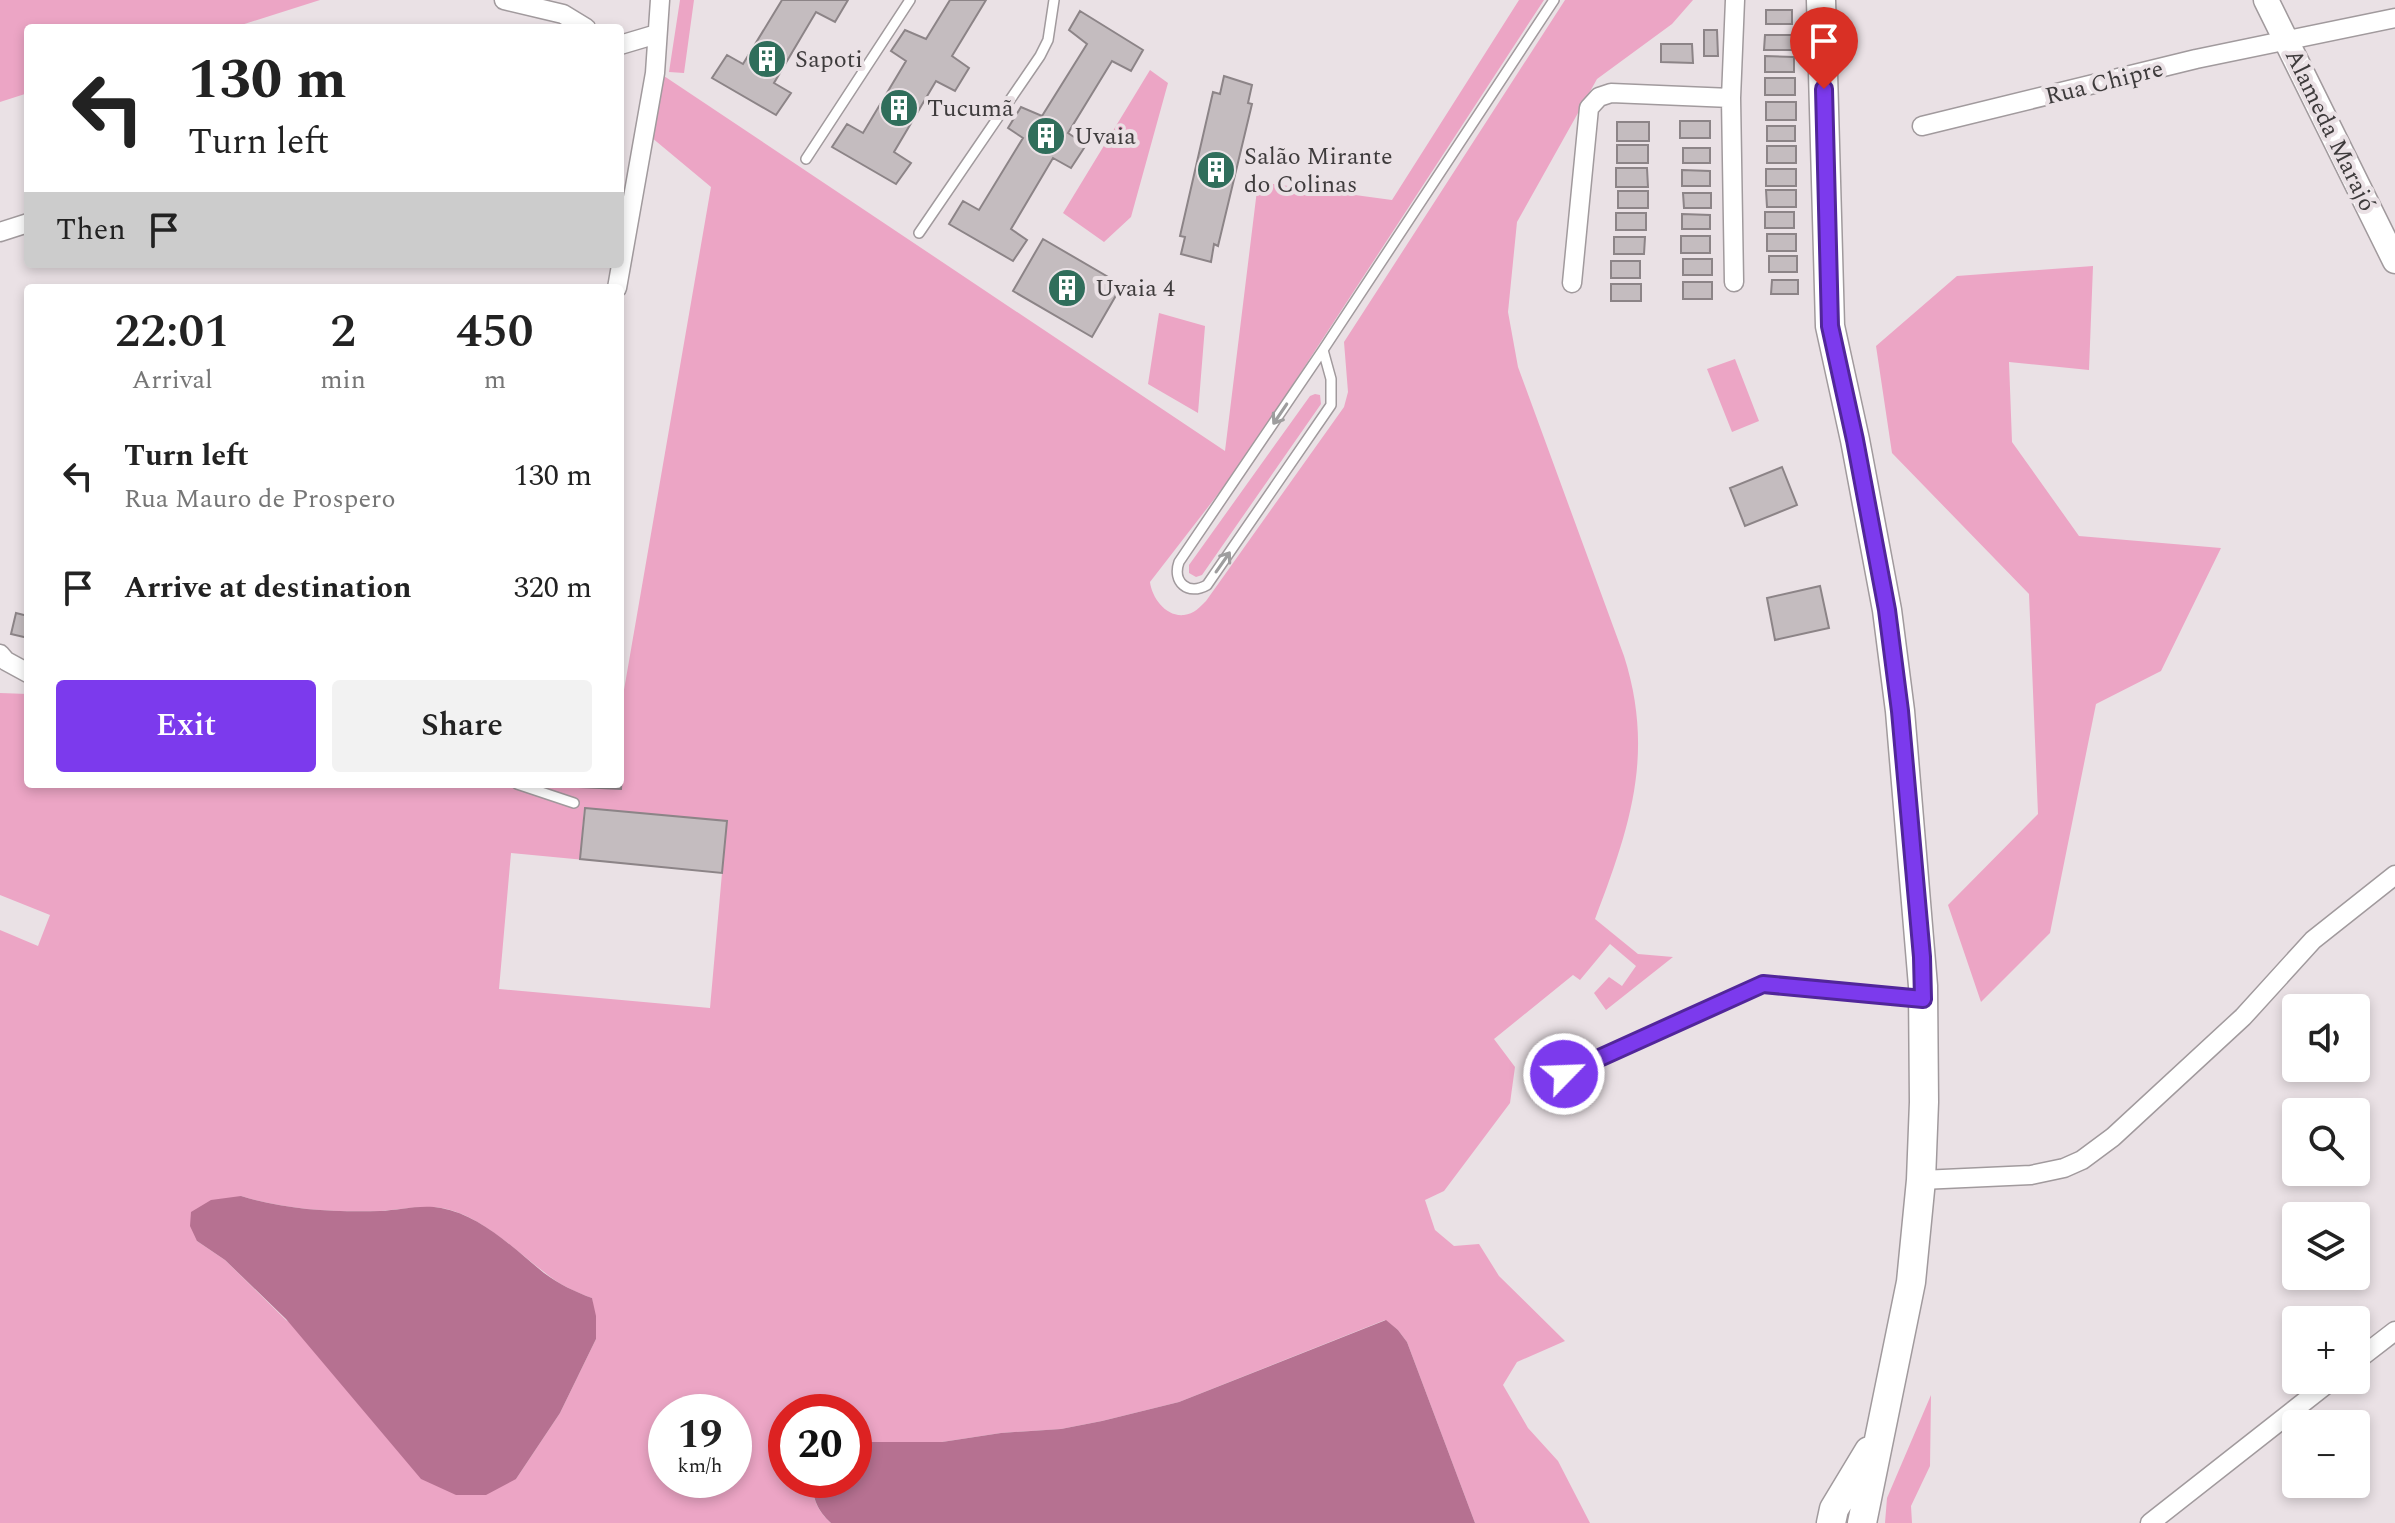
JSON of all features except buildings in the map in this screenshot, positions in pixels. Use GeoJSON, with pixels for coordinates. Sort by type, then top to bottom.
{"type":"FeatureCollection","features":[{"type":"Feature","properties":{"kind":"main road"},"geometry":{"type":"LineString","coordinates":[[1821,0],[1830,326],[1887,610],[1900,711],[1922,957],[1924,1102],[1921,1180],[1911,1282],[1862,1523]]}},
{"type":"Feature","properties":{"kind":"main road"},"geometry":{"type":"LineString","coordinates":[[1831,1523],[1834,1509],[1879,1433]]}},
{"type":"Feature","properties":{"kind":"street"},"geometry":{"type":"LineString","coordinates":[[504,0],[563,14],[579,24]]}},
{"type":"Feature","properties":{"kind":"street"},"geometry":{"type":"LineString","coordinates":[[624,220],[627,191],[655,73],[660,0]]}},
{"type":"Feature","properties":{"kind":"street"},"geometry":{"type":"LineString","coordinates":[[1734,282],[1731,98],[1735,0]]}},
{"type":"Feature","properties":{"kind":"street","name":"Alameda Marajó"},"geometry":{"type":"LineString","coordinates":[[2266,0],[2390,236],[2395,261]]}},
{"type":"Feature","properties":{"kind":"street","name":"Rua Chipre"},"geometry":{"type":"LineString","coordinates":[[1922,126],[2196,59],[2395,18]]}},
{"type":"Feature","properties":{"kind":"street"},"geometry":{"type":"LineString","coordinates":[[624,44],[657,34]]}},
{"type":"Feature","properties":{"kind":"street"},"geometry":{"type":"LineString","coordinates":[[1572,283],[1589,108],[1599,97],[1611,93],[1731,98]]}},
{"type":"Feature","properties":{"kind":"street"},"geometry":{"type":"LineString","coordinates":[[0,232],[24,224]]}},
{"type":"Feature","properties":{"kind":"street"},"geometry":{"type":"LineString","coordinates":[[0,654],[24,671]]}},
{"type":"Feature","properties":{"kind":"street"},"geometry":{"type":"LineString","coordinates":[[1921,1180],[2031,1175],[2064,1168],[2082,1160],[2113,1137],[2243,1017],[2313,940],[2395,875]]}},
{"type":"Feature","properties":{"kind":"street"},"geometry":{"type":"LineString","coordinates":[[2370,1350],[2395,1331]]}},
{"type":"Feature","properties":{"kind":"street"},"geometry":{"type":"LineString","coordinates":[[2150,1523],[2314,1394]]}},
{"type":"Feature","properties":{"kind":"lane"},"geometry":{"type":"LineString","coordinates":[[806,159],[910,0]]}},
{"type":"Feature","properties":{"kind":"lane"},"geometry":{"type":"LineString","coordinates":[[919,233],[1040,56],[1048,40],[1054,0]]}},
{"type":"Feature","properties":{"kind":"lane"},"geometry":{"type":"LineString","coordinates":[[1323,350],[1331,379],[1331,405],[1207,585],[1196,590],[1185,588],[1177,578],[1179,562],[1554,0]]}},
{"type":"Feature","properties":{"kind":"lane"},"geometry":{"type":"LineString","coordinates":[[529,788],[574,803]]}},
{"type":"Feature","properties":{"kind":"lane"},"geometry":{"type":"LineString","coordinates":[[1564,1074],[1763,984],[1923,999]]}},
{"type":"Feature","properties":{"kind":"shaded area"},"geometry":{"type":"Polygon","coordinates":[[[0,0],[320,0],[245,24],[24,24],[24,94],[0,102],[0,0]]]}},
{"type":"Feature","properties":{"kind":"shaded area"},"geometry":{"type":"Polygon","coordinates":[[[680,0],[694,0],[684,73],[669,72],[680,0]]]}},
{"type":"Feature","properties":{"kind":"shaded area"},"geometry":{"type":"Polygon","coordinates":[[[1519,0],[1544,0],[1239,467],[1150,582],[1157,600],[1166,610],[1177,615],[1188,614],[1206,601],[1344,407],[1348,392],[1344,342],[1565,0],[1693,0],[1672,24],[1597,79],[1517,222],[1508,312],[1518,367],[1624,656],[1633,692],[1638,758],[1634,790],[1619,853],[1595,919],[1638,954],[1673,957],[1606,1010],[1594,993],[1609,977],[1622,986],[1636,966],[1610,944],[1580,980],[1573,975],[1494,1039],[1515,1067],[1510,1103],[1444,1191],[1425,1200],[1435,1230],[1454,1246],[1479,1244],[1499,1276],[1565,1341],[1517,1362],[1503,1385],[1528,1428],[1558,1461],[1590,1523],[1475,1523],[1407,1342],[1385,1320],[1179,1402],[1061,1429],[1001,1433],[942,1442],[872,1442],[872,1394],[768,1394],[768,1498],[815,1498],[822,1514],[831,1523],[0,1523],[0,930],[38,946],[50,915],[0,895],[0,693],[24,694],[24,788],[624,788],[624,690],[711,187],[651,137],[661,74],[1225,451],[1258,182],[1392,200],[1519,0]],[[584,808],[580,859],[722,873],[727,821],[584,808]],[[511,853],[499,989],[710,1008],[722,873],[511,853]],[[241,1196],[197,1241],[225,1260],[286,1320],[516,1479],[560,1413],[596,1339],[592,1298],[555,1280],[483,1225],[455,1212],[419,1207],[380,1211],[327,1210],[275,1204],[241,1196]]]}},
{"type":"Feature","properties":{"kind":"shaded area"},"geometry":{"type":"Polygon","coordinates":[[[1150,70],[1168,83],[1131,217],[1104,242],[1063,213],[1150,70]]]}},
{"type":"Feature","properties":{"kind":"shaded area"},"geometry":{"type":"Polygon","coordinates":[[[2093,266],[2089,370],[2009,362],[2012,442],[2079,536],[2221,548],[2161,671],[2096,704],[2050,933],[1981,1002],[1948,905],[2038,814],[2029,594],[1892,453],[1876,346],[1957,276],[2093,266]]]}},
{"type":"Feature","properties":{"kind":"shaded area"},"geometry":{"type":"Polygon","coordinates":[[[1159,313],[1205,326],[1198,413],[1148,384],[1159,313]]]}},
{"type":"Feature","properties":{"kind":"shaded area"},"geometry":{"type":"Polygon","coordinates":[[[1735,359],[1759,421],[1732,432],[1707,369],[1735,359]]]}},
{"type":"Feature","properties":{"kind":"shaded area"},"geometry":{"type":"Polygon","coordinates":[[[1320,395],[1321,404],[1202,575],[1196,577],[1189,573],[1189,565],[1310,396],[1320,395]]]}},
{"type":"Feature","properties":{"kind":"shaded area"},"geometry":{"type":"Polygon","coordinates":[[[241,1196],[310,1209],[380,1211],[426,1207],[456,1212],[496,1234],[555,1281],[592,1298],[596,1339],[560,1413],[516,1479],[486,1495],[456,1495],[421,1479],[286,1319],[225,1260],[197,1241],[190,1226],[191,1212],[211,1200],[241,1196]]]}},
{"type":"Feature","properties":{"kind":"shaded area"},"geometry":{"type":"Polygon","coordinates":[[[1386,1320],[1407,1342],[1475,1523],[831,1523],[815,1499],[872,1498],[872,1442],[942,1442],[1001,1433],[1061,1429],[1179,1402],[1386,1320]]]}},
{"type":"Feature","properties":{"kind":"shaded area"},"geometry":{"type":"Polygon","coordinates":[[[1931,1395],[1930,1466],[1911,1506],[1912,1523],[1885,1523],[1887,1498],[1931,1395]]]}},
{"type":"Feature","properties":{"kind":"place","name":"Sapoti"},"geometry":{"type":"Point","coordinates":[767,59]}},
{"type":"Feature","properties":{"kind":"place","name":"Tucumã"},"geometry":{"type":"Point","coordinates":[899,108]}},
{"type":"Feature","properties":{"kind":"place","name":"Uvaia"},"geometry":{"type":"Point","coordinates":[1046,136]}},
{"type":"Feature","properties":{"kind":"place","name":"Salão Mirante do Colinas"},"geometry":{"type":"Point","coordinates":[1216,170]}},
{"type":"Feature","properties":{"kind":"place","name":"Uvaia 4"},"geometry":{"type":"Point","coordinates":[1067,288]}},
{"type":"Feature","properties":{"kind":"route"},"geometry":{"type":"LineString","coordinates":[[1564,1074],[1763,984],[1923,999],[1900,711],[1887,610],[1830,326],[1824,89]]}}]}
